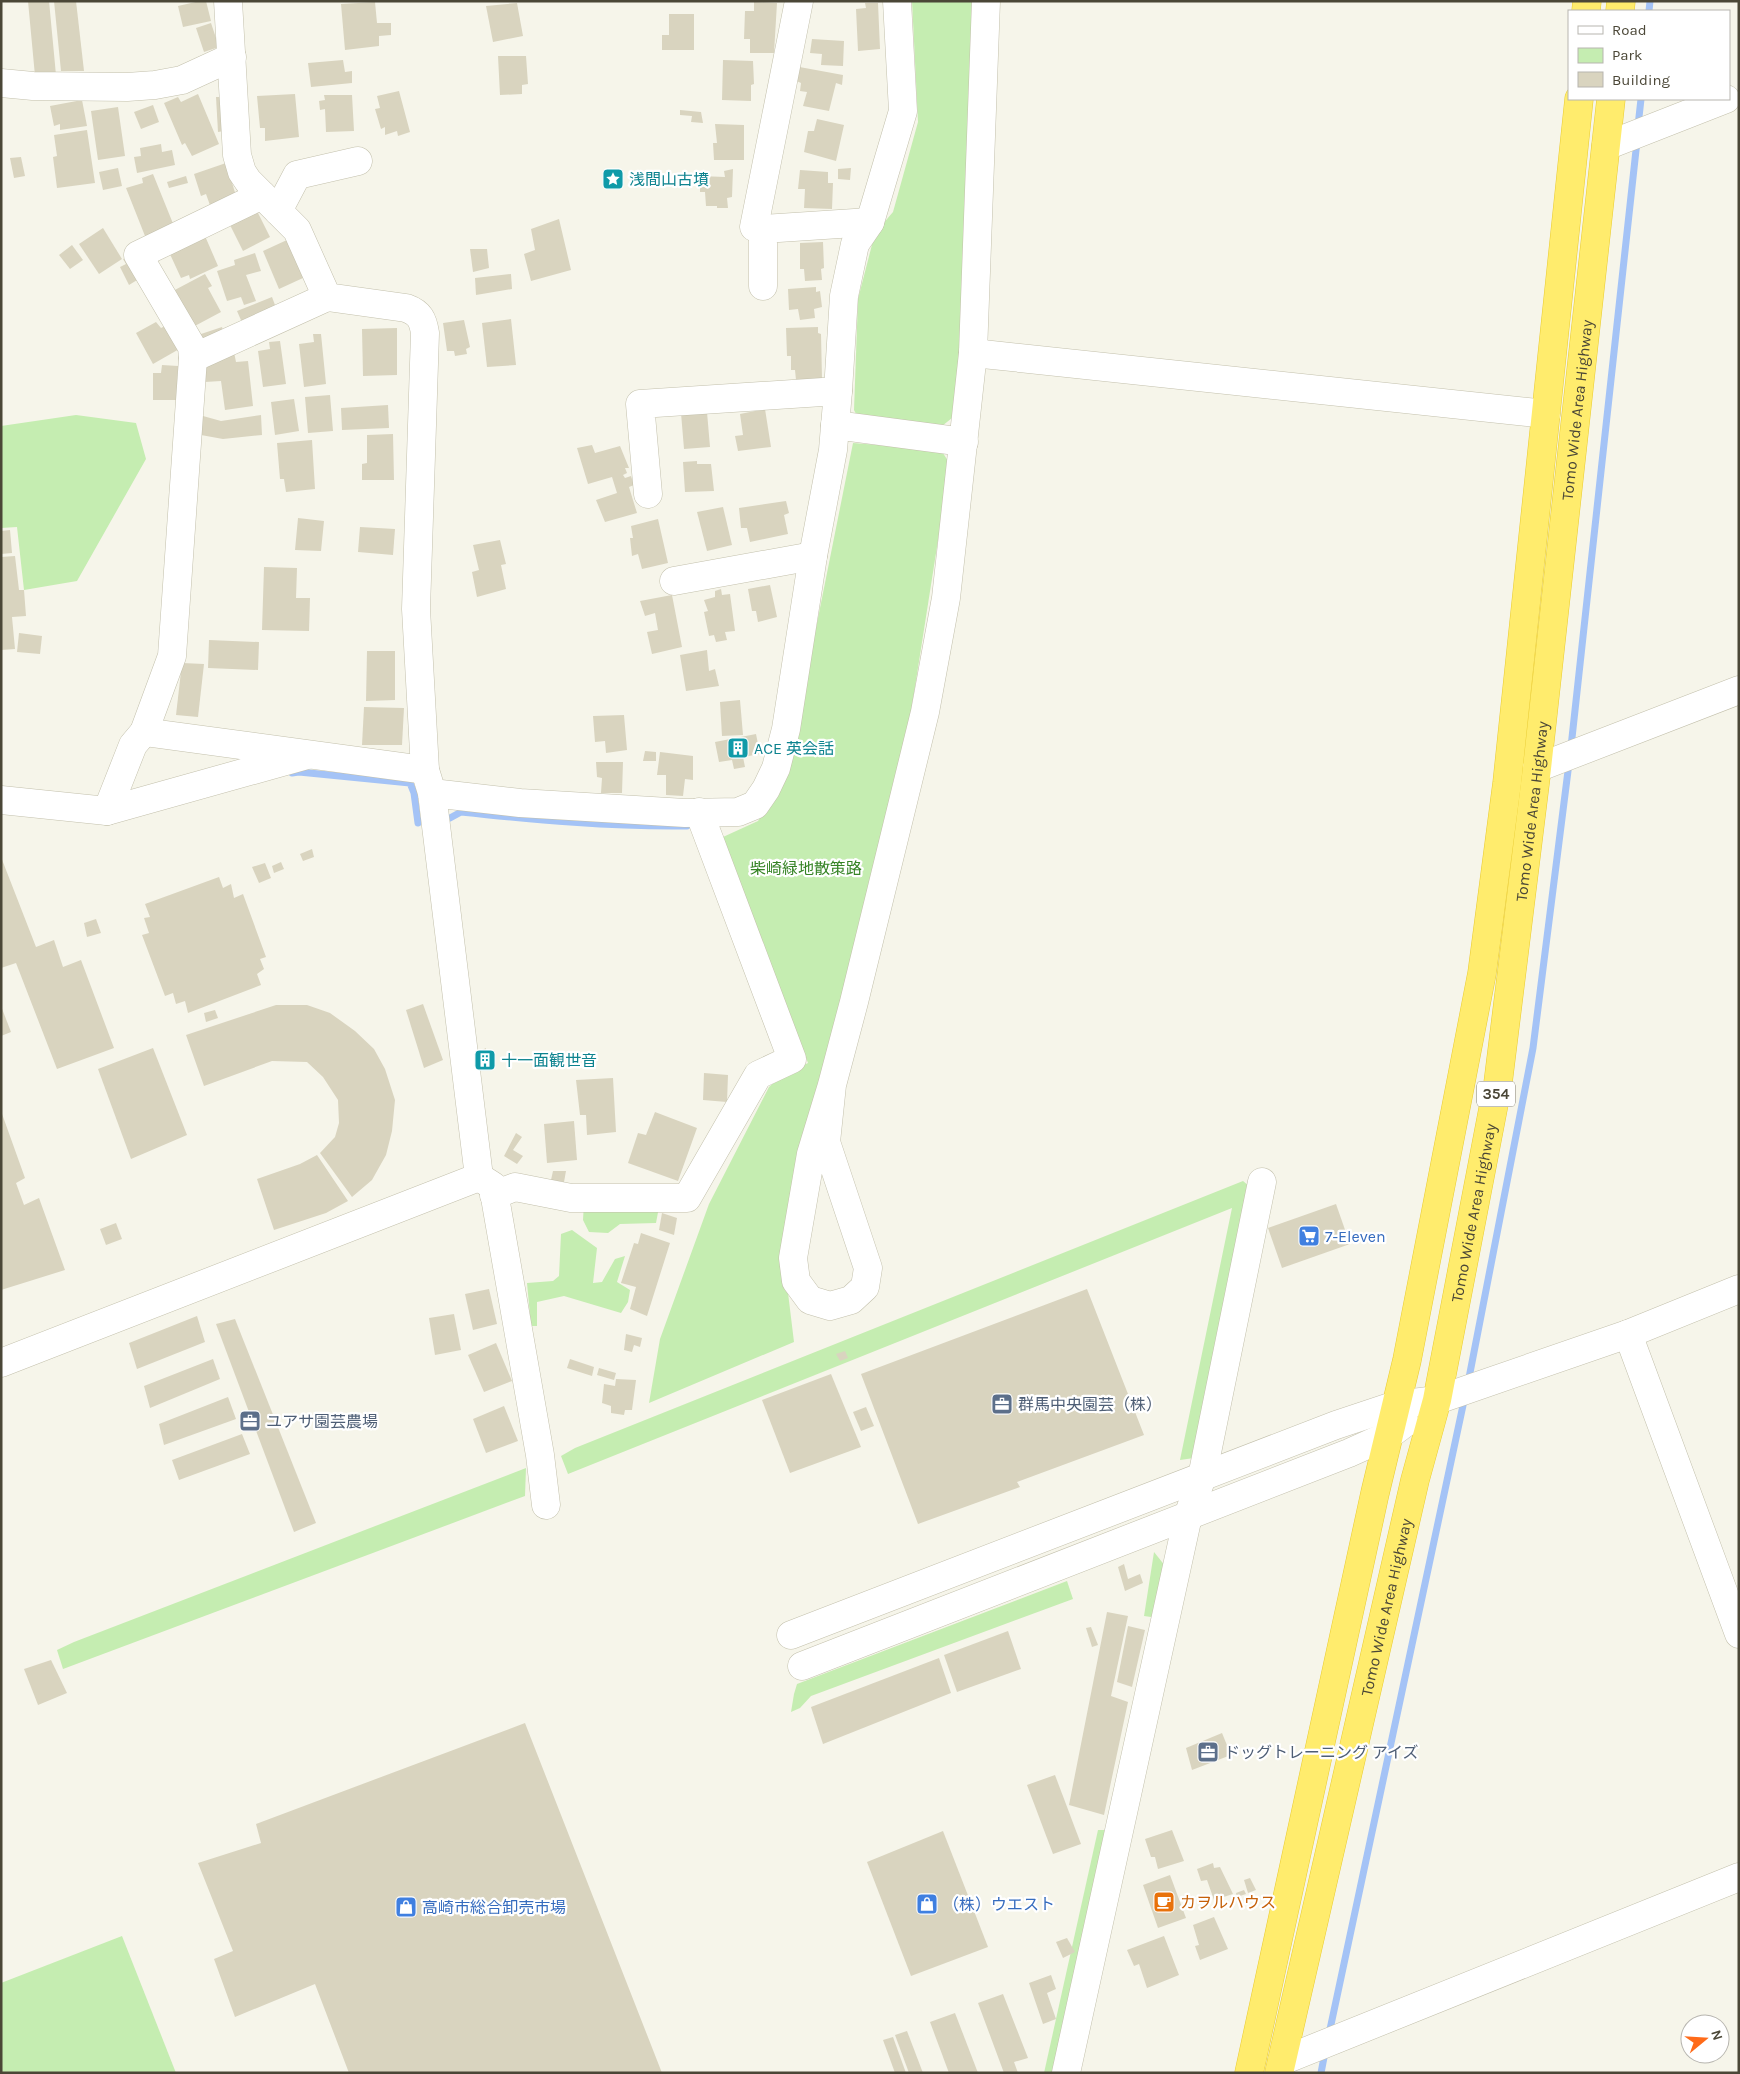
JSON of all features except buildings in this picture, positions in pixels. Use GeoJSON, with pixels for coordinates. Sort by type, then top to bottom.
{"type":"FeatureCollection","features":[{"type":"Feature","properties":{"kind":"highway","name":"Tomo Wide Area Highway"},"geometry":{"type":"LineString","coordinates":[[1249,2073],[1375,1493],[1409,1350],[1482,973],[1507,783],[1579,100]]}},
{"type":"Feature","properties":{"kind":"highway","name":"Tomo Wide Area Highway"},"geometry":{"type":"LineString","coordinates":[[1280,2067],[1415,1480],[1436,1400],[1498,1083],[1537,768],[1611,100]]}},
{"type":"Feature","properties":{"kind":"street"},"geometry":{"type":"LineString","coordinates":[[228,1],[237,155],[242,172],[248,181],[298,230],[327,297]]}},
{"type":"Feature","properties":{"kind":"street"},"geometry":{"type":"LineString","coordinates":[[754,227],[799,1]]}},
{"type":"Feature","properties":{"kind":"street"},"geometry":{"type":"LineString","coordinates":[[144,732],[307,755],[520,803],[699,812],[738,812],[755,805],[766,789],[776,768],[786,729],[813,556],[833,450],[844,296],[855,244],[870,222],[903,111],[897,1]]}},
{"type":"Feature","properties":{"kind":"street"},"geometry":{"type":"LineString","coordinates":[[832,1085],[826,1142],[868,1268],[865,1287],[851,1300],[830,1306],[810,1300],[796,1281],[792,1258],[810,1154],[832,1085],[924,712],[946,598],[973,353],[986,1]]}},
{"type":"Feature","properties":{"kind":"street"},"geometry":{"type":"LineString","coordinates":[[1,83],[33,86],[127,87],[156,85],[182,80],[232,57]]}},
{"type":"Feature","properties":{"kind":"street"},"geometry":{"type":"LineString","coordinates":[[1606,146],[1723,100]]}},
{"type":"Feature","properties":{"kind":"street"},"geometry":{"type":"LineString","coordinates":[[107,812],[133,745],[144,732],[172,656],[192,358],[192,347],[138,255],[270,203],[297,175],[358,161]]}},
{"type":"Feature","properties":{"kind":"street"},"geometry":{"type":"LineString","coordinates":[[763,286],[763,229],[870,222]]}},
{"type":"Feature","properties":{"kind":"street"},"geometry":{"type":"LineString","coordinates":[[192,358],[327,297],[406,308],[416,312],[423,320],[425,333],[416,609],[429,781],[487,1186],[540,1455],[546,1505]]}},
{"type":"Feature","properties":{"kind":"street"},"geometry":{"type":"LineString","coordinates":[[973,353],[1546,414]]}},
{"type":"Feature","properties":{"kind":"street"},"geometry":{"type":"LineString","coordinates":[[648,494],[640,404],[838,391]]}},
{"type":"Feature","properties":{"kind":"street"},"geometry":{"type":"LineString","coordinates":[[835,425],[964,442]]}},
{"type":"Feature","properties":{"kind":"street"},"geometry":{"type":"LineString","coordinates":[[674,581],[813,556]]}},
{"type":"Feature","properties":{"kind":"street"},"geometry":{"type":"LineString","coordinates":[[1537,768],[1739,690]]}},
{"type":"Feature","properties":{"kind":"street"},"geometry":{"type":"LineString","coordinates":[[1,800],[107,812],[307,755]]}},
{"type":"Feature","properties":{"kind":"street"},"geometry":{"type":"LineString","coordinates":[[1,1363],[487,1186],[515,1187],[571,1198],[687,1198],[758,1075],[792,1059],[699,812]]}},
{"type":"Feature","properties":{"kind":"street"},"geometry":{"type":"LineString","coordinates":[[1066,2073],[1188,1516],[1202,1477],[1262,1182]]}},
{"type":"Feature","properties":{"kind":"street"},"geometry":{"type":"LineString","coordinates":[[791,1635],[1202,1477],[1396,1405],[1436,1400],[1628,1334],[1739,1289]]}},
{"type":"Feature","properties":{"kind":"street"},"geometry":{"type":"LineString","coordinates":[[1628,1334],[1739,1634]]}},
{"type":"Feature","properties":{"kind":"street"},"geometry":{"type":"LineString","coordinates":[[802,1666],[1349,1453],[1389,1435],[1436,1400]]}},
{"type":"Feature","properties":{"kind":"street"},"geometry":{"type":"LineString","coordinates":[[1280,2067],[1739,1877]]}},
{"type":"Feature","properties":{"kind":"green space"},"geometry":{"type":"Polygon","coordinates":[[[912,1],[973,1],[963,340],[952,418],[942,426],[858,418],[854,410],[858,299],[875,233],[893,212],[918,122],[912,1]]]}},
{"type":"Feature","properties":{"kind":"green space"},"geometry":{"type":"Polygon","coordinates":[[[76,415],[136,423],[146,459],[77,581],[24,590],[17,527],[1,528],[1,426],[76,415]]]}},
{"type":"Feature","properties":{"kind":"green space","name":"柴崎緑地散策路"},"geometry":{"type":"Polygon","coordinates":[[[853,443],[941,450],[950,464],[909,725],[784,1260],[794,1342],[649,1403],[660,1339],[709,1204],[769,1087],[781,1076],[808,1063],[723,837],[758,821],[786,778],[853,443]]]}},
{"type":"Feature","properties":{"kind":"green space"},"geometry":{"type":"Polygon","coordinates":[[[1243,1181],[1249,1186],[1194,1458],[1180,1460],[1232,1208],[568,1474],[561,1456],[575,1448],[1243,1181]]]}},
{"type":"Feature","properties":{"kind":"green space"},"geometry":{"type":"Polygon","coordinates":[[[584,1203],[659,1207],[656,1223],[620,1224],[608,1233],[589,1232],[583,1220],[584,1203]]]}},
{"type":"Feature","properties":{"kind":"green space"},"geometry":{"type":"Polygon","coordinates":[[[572,1230],[597,1248],[593,1283],[602,1282],[615,1259],[625,1256],[617,1282],[630,1290],[628,1302],[621,1313],[564,1296],[537,1302],[537,1326],[531,1326],[527,1283],[553,1281],[559,1276],[561,1234],[572,1230]]]}},
{"type":"Feature","properties":{"kind":"green space"},"geometry":{"type":"Polygon","coordinates":[[[526,1468],[525,1496],[63,1669],[57,1650],[74,1642],[526,1468]]]}},
{"type":"Feature","properties":{"kind":"green space"},"geometry":{"type":"Polygon","coordinates":[[[1154,1552],[1166,1567],[1158,1618],[1144,1616],[1154,1552]]]}},
{"type":"Feature","properties":{"kind":"green space"},"geometry":{"type":"Polygon","coordinates":[[[1067,1581],[1073,1599],[811,1696],[800,1708],[791,1712],[797,1684],[1067,1581]]]}},
{"type":"Feature","properties":{"kind":"green space"},"geometry":{"type":"Polygon","coordinates":[[[1098,1830],[1108,1830],[1056,2073],[1044,2073],[1098,1830]]]}},
{"type":"Feature","properties":{"kind":"green space"},"geometry":{"type":"Polygon","coordinates":[[[122,1936],[176,2073],[1,2073],[1,1983],[122,1936]]]}},
{"type":"Feature","properties":{"kind":"waterway"},"geometry":{"type":"LineString","coordinates":[[1649,10],[1650,1]]}},
{"type":"Feature","properties":{"kind":"waterway"},"geometry":{"type":"LineString","coordinates":[[1638,126],[1641,100]]}},
{"type":"Feature","properties":{"kind":"waterway"},"geometry":{"type":"LineString","coordinates":[[1571,747],[1637,141]]}},
{"type":"Feature","properties":{"kind":"waterway"},"geometry":{"type":"LineString","coordinates":[[1468,1383],[1533,1048],[1569,763]]}},
{"type":"Feature","properties":{"kind":"waterway"},"geometry":{"type":"LineString","coordinates":[[292,773],[299,772],[410,783],[414,793],[418,823]]}},
{"type":"Feature","properties":{"kind":"waterway"},"geometry":{"type":"LineString","coordinates":[[450,818],[461,812],[574,822],[687,826]]}},
{"type":"Feature","properties":{"kind":"waterway"},"geometry":{"type":"LineString","coordinates":[[1329,2034],[1465,1396]]}},
{"type":"Feature","properties":{"kind":"waterway"},"geometry":{"type":"LineString","coordinates":[[1321,2073],[1325,2052]]}},
{"type":"Feature","properties":{"kind":"place","name":"浅間山古墳"},"geometry":{"type":"Point","coordinates":[613,179]}},
{"type":"Feature","properties":{"kind":"place","name":"ACE 英会話"},"geometry":{"type":"Point","coordinates":[738,748]}},
{"type":"Feature","properties":{"kind":"place","name":"十一面観世音"},"geometry":{"type":"Point","coordinates":[485,1060]}},
{"type":"Feature","properties":{"kind":"place","name":"7-Eleven"},"geometry":{"type":"Point","coordinates":[1309,1236]}},
{"type":"Feature","properties":{"kind":"place","name":"群馬中央園芸（株）"},"geometry":{"type":"Point","coordinates":[1002,1404]}},
{"type":"Feature","properties":{"kind":"place","name":"ユアサ園芸農場"},"geometry":{"type":"Point","coordinates":[250,1421]}},
{"type":"Feature","properties":{"kind":"place","name":"ドッグトレーニング アイズ"},"geometry":{"type":"Point","coordinates":[1208,1752]}},
{"type":"Feature","properties":{"kind":"place","name":"カヲルハウス"},"geometry":{"type":"Point","coordinates":[1164,1902]}},
{"type":"Feature","properties":{"kind":"place","name":"（株）ウエスト"},"geometry":{"type":"Point","coordinates":[927,1904]}},
{"type":"Feature","properties":{"kind":"place","name":"高崎市総合卸売市場"},"geometry":{"type":"Point","coordinates":[406,1907]}}]}
